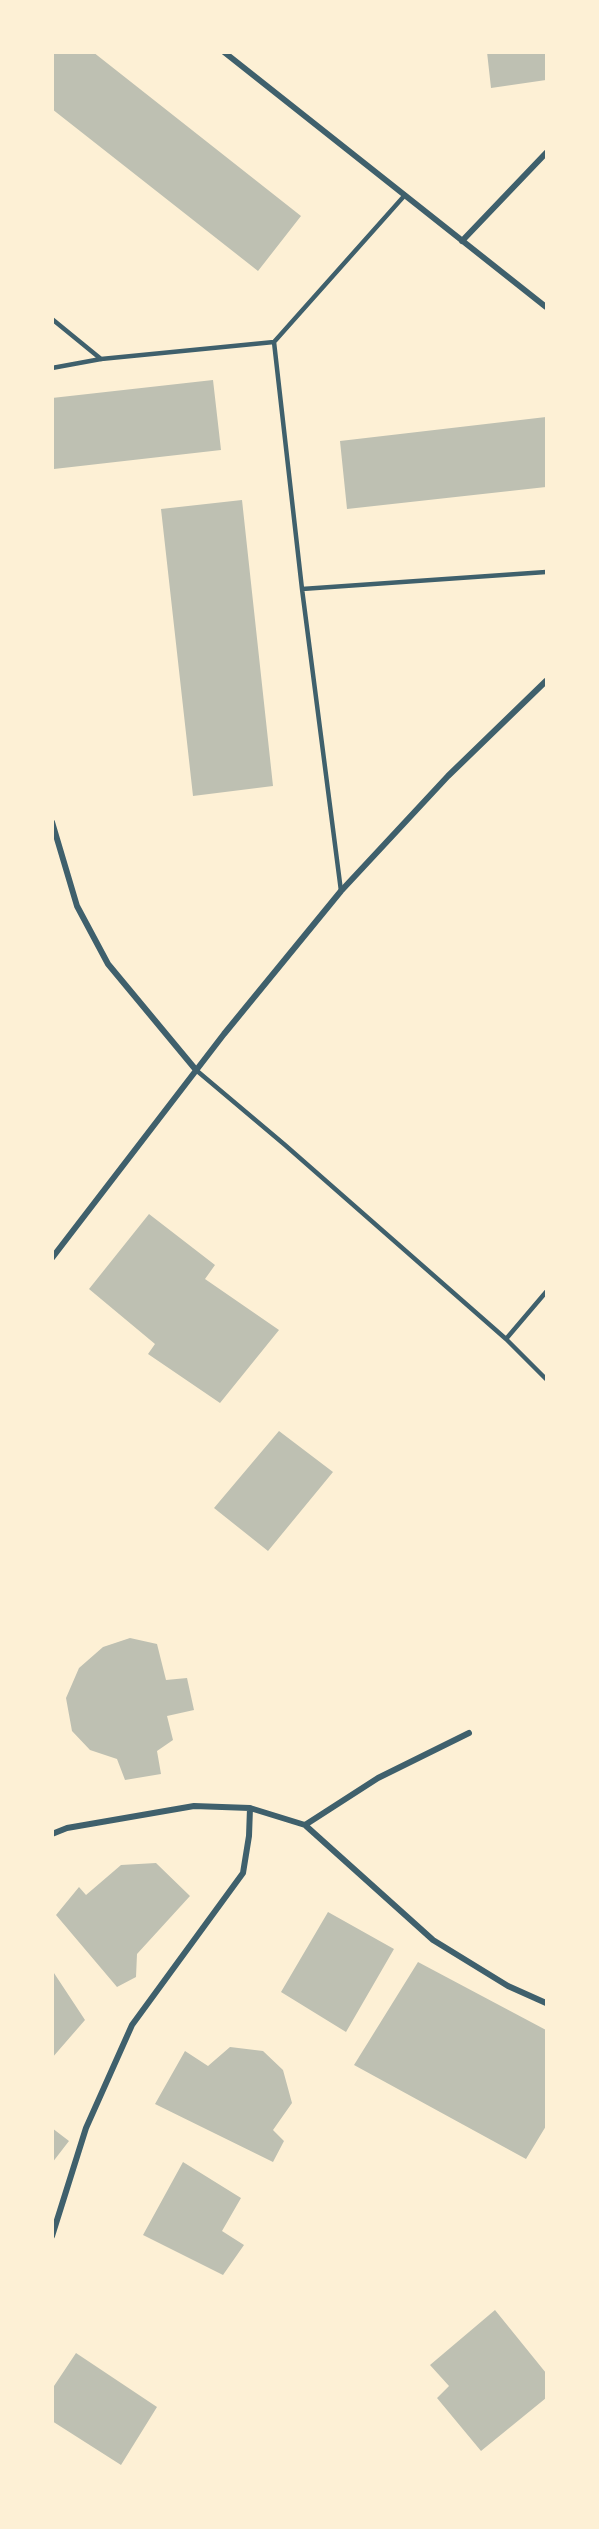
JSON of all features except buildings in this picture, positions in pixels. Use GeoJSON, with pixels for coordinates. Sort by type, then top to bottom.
{"type":"FeatureCollection","features":[{"type":"Feature","properties":{"kind":"street"},"geometry":{"type":"LineString","coordinates":[[224,52],[546,307]]}},
{"type":"Feature","properties":{"kind":"street"},"geometry":{"type":"LineString","coordinates":[[462,241],[546,153]]}},
{"type":"Feature","properties":{"kind":"street"},"geometry":{"type":"LineString","coordinates":[[52,1258],[196,1070],[341,891],[448,776],[546,681]]}},
{"type":"Feature","properties":{"kind":"street"},"geometry":{"type":"LineString","coordinates":[[52,822],[76,906],[108,964],[196,1070]]}},
{"type":"Feature","properties":{"kind":"street"},"geometry":{"type":"LineString","coordinates":[[305,1825],[378,1778],[469,1733]]}},
{"type":"Feature","properties":{"kind":"street"},"geometry":{"type":"LineString","coordinates":[[52,1833],[67,1828],[194,1806],[250,1808],[305,1825],[433,1940],[508,1986],[546,2003]]}},
{"type":"Feature","properties":{"kind":"street"},"geometry":{"type":"LineString","coordinates":[[52,2235],[86,2128],[132,2025],[243,1873],[249,1836],[250,1808]]}},
{"type":"Feature","properties":{"kind":"lane"},"geometry":{"type":"LineString","coordinates":[[52,368],[101,359],[274,342],[405,195]]}},
{"type":"Feature","properties":{"kind":"lane"},"geometry":{"type":"LineString","coordinates":[[52,320],[101,359]]}},
{"type":"Feature","properties":{"kind":"lane"},"geometry":{"type":"LineString","coordinates":[[274,342],[302,589],[341,891]]}},
{"type":"Feature","properties":{"kind":"lane"},"geometry":{"type":"LineString","coordinates":[[302,589],[546,572]]}},
{"type":"Feature","properties":{"kind":"lane"},"geometry":{"type":"LineString","coordinates":[[196,1070],[285,1144],[506,1339],[546,1379]]}},
{"type":"Feature","properties":{"kind":"lane"},"geometry":{"type":"LineString","coordinates":[[506,1339],[546,1292]]}}]}
